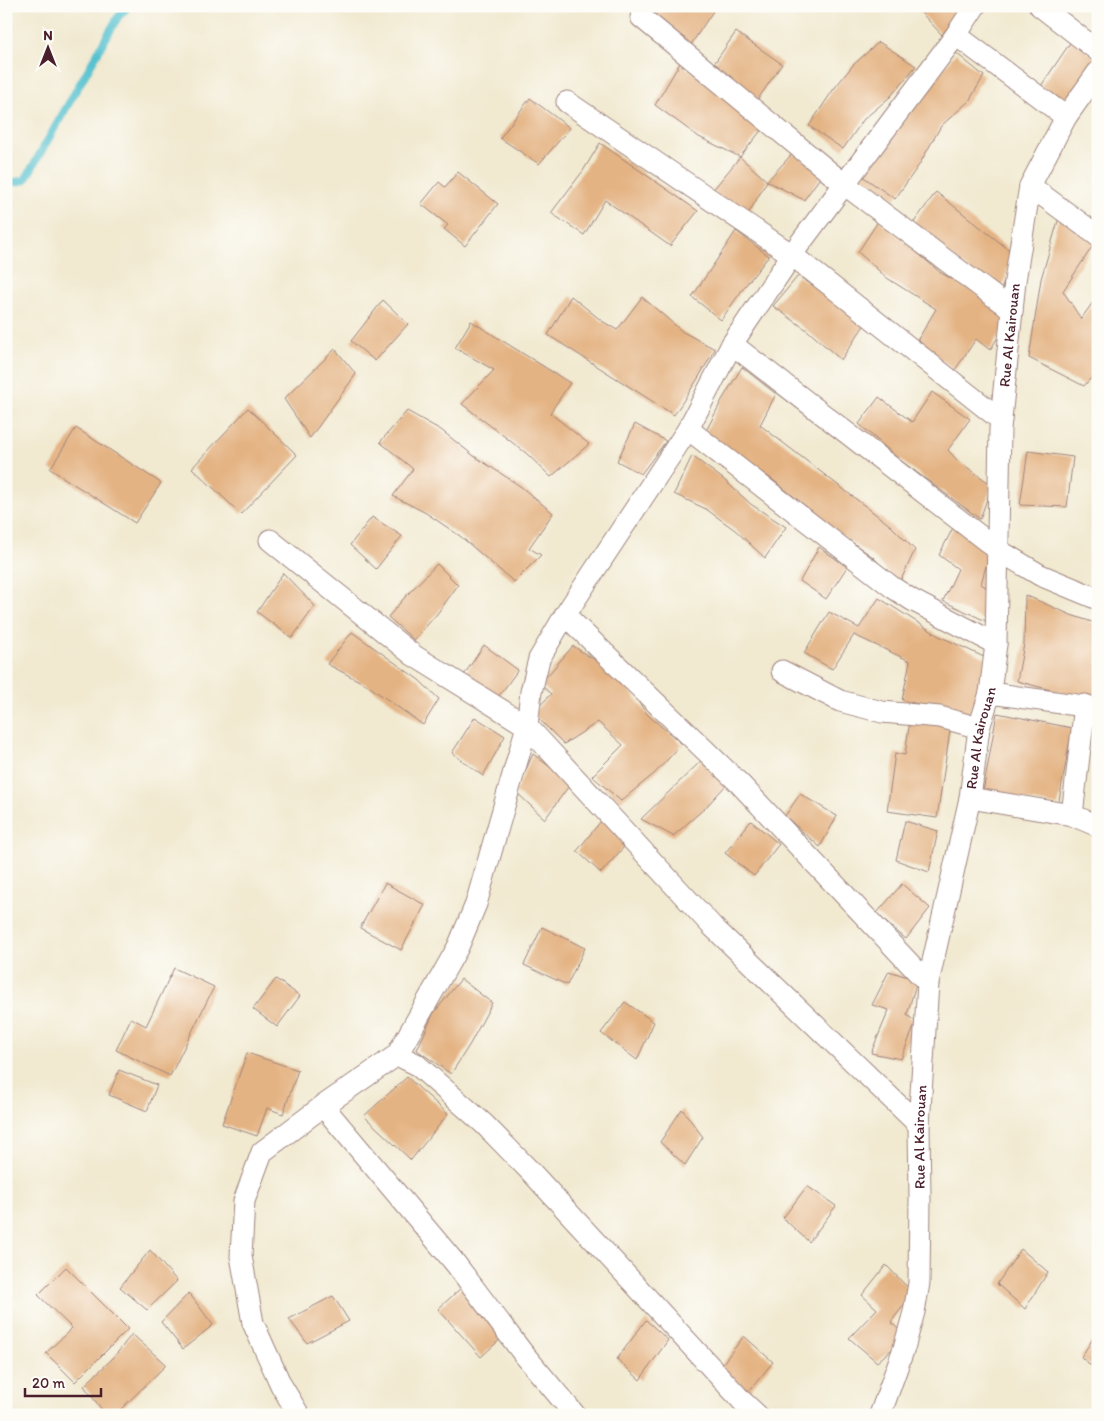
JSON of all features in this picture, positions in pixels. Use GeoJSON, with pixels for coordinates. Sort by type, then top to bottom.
{"type":"FeatureCollection","features":[{"type":"Feature","properties":{"kind":"street"},"geometry":{"type":"LineString","coordinates":[[299,1415],[281,1385],[253,1323],[241,1256],[244,1200],[262,1152],[323,1106],[397,1055],[458,947],[476,904],[527,726],[531,692],[539,659],[565,615],[688,429],[732,344],[792,255],[975,6]]}},
{"type":"Feature","properties":{"kind":"street"},"geometry":{"type":"LineString","coordinates":[[1040,6],[1098,51]]}},
{"type":"Feature","properties":{"kind":"street"},"geometry":{"type":"LineString","coordinates":[[641,17],[844,184],[1012,310]]}},
{"type":"Feature","properties":{"kind":"street"},"geometry":{"type":"LineString","coordinates":[[956,34],[1066,117]]}},
{"type":"Feature","properties":{"kind":"street","name":"Rue Al Kairouan"},"geometry":{"type":"LineString","coordinates":[[880,1415],[904,1348],[914,1312],[918,1283],[920,1198],[918,1125],[928,983],[970,798],[979,728],[990,693],[996,644],[1001,420],[1012,310],[1030,186],[1066,117],[1098,72]]}},
{"type":"Feature","properties":{"kind":"street"},"geometry":{"type":"LineString","coordinates":[[567,102],[792,255],[1001,420]]}},
{"type":"Feature","properties":{"kind":"street"},"geometry":{"type":"LineString","coordinates":[[1030,186],[1098,236]]}},
{"type":"Feature","properties":{"kind":"street"},"geometry":{"type":"LineString","coordinates":[[732,344],[998,550],[1040,575],[1098,599]]}},
{"type":"Feature","properties":{"kind":"street"},"geometry":{"type":"LineString","coordinates":[[688,429],[892,587],[912,600],[996,644]]}},
{"type":"Feature","properties":{"kind":"street"},"geometry":{"type":"LineString","coordinates":[[270,540],[413,655],[527,726],[712,926],[918,1125]]}},
{"type":"Feature","properties":{"kind":"street"},"geometry":{"type":"LineString","coordinates":[[565,615],[740,784],[928,983]]}},
{"type":"Feature","properties":{"kind":"street"},"geometry":{"type":"LineString","coordinates":[[782,671],[840,701],[882,712],[940,717],[979,728]]}},
{"type":"Feature","properties":{"kind":"street"},"geometry":{"type":"LineString","coordinates":[[990,693],[1091,707],[1072,815]]}},
{"type":"Feature","properties":{"kind":"street"},"geometry":{"type":"LineString","coordinates":[[970,798],[1072,815],[1098,826]]}},
{"type":"Feature","properties":{"kind":"street"},"geometry":{"type":"LineString","coordinates":[[397,1055],[416,1064],[484,1124],[757,1415]]}},
{"type":"Feature","properties":{"kind":"street"},"geometry":{"type":"LineString","coordinates":[[323,1106],[456,1263],[522,1352],[575,1415]]}},
{"type":"Feature","properties":{"kind":"building"},"geometry":{"type":"Polygon","coordinates":[[[645,6],[705,6],[713,11],[690,46],[640,14],[645,6]]]}},
{"type":"Feature","properties":{"kind":"building"},"geometry":{"type":"Polygon","coordinates":[[[915,6],[964,6],[942,35],[915,6]]]}},
{"type":"Feature","properties":{"kind":"building"},"geometry":{"type":"Polygon","coordinates":[[[736,32],[782,64],[758,99],[711,68],[736,32]]]}},
{"type":"Feature","properties":{"kind":"building"},"geometry":{"type":"Polygon","coordinates":[[[1072,40],[1098,60],[1073,107],[1041,86],[1072,40]]]}},
{"type":"Feature","properties":{"kind":"building"},"geometry":{"type":"Polygon","coordinates":[[[879,42],[916,66],[890,97],[864,119],[843,149],[809,126],[833,90],[853,65],[879,42]]]}},
{"type":"Feature","properties":{"kind":"building"},"geometry":{"type":"Polygon","coordinates":[[[956,53],[984,76],[969,101],[941,126],[919,165],[895,199],[862,176],[956,53]]]}},
{"type":"Feature","properties":{"kind":"building"},"geometry":{"type":"Polygon","coordinates":[[[680,63],[733,101],[763,128],[740,157],[699,137],[655,105],[680,63]]]}},
{"type":"Feature","properties":{"kind":"building"},"geometry":{"type":"Polygon","coordinates":[[[530,98],[570,128],[539,164],[500,138],[530,98]]]}},
{"type":"Feature","properties":{"kind":"building"},"geometry":{"type":"Polygon","coordinates":[[[600,143],[698,211],[670,246],[605,200],[584,235],[551,213],[583,171],[600,143]]]}},
{"type":"Feature","properties":{"kind":"building"},"geometry":{"type":"Polygon","coordinates":[[[793,153],[824,172],[804,200],[767,181],[793,153]]]}},
{"type":"Feature","properties":{"kind":"building"},"geometry":{"type":"Polygon","coordinates":[[[740,157],[767,181],[746,218],[712,191],[740,157]]]}},
{"type":"Feature","properties":{"kind":"building"},"geometry":{"type":"Polygon","coordinates":[[[458,172],[498,204],[465,246],[444,229],[448,225],[421,204],[439,182],[445,187],[458,172]]]}},
{"type":"Feature","properties":{"kind":"building"},"geometry":{"type":"Polygon","coordinates":[[[936,192],[1013,253],[1000,294],[912,225],[936,192]]]}},
{"type":"Feature","properties":{"kind":"building"},"geometry":{"type":"Polygon","coordinates":[[[1060,214],[1096,241],[1063,291],[1081,319],[1098,295],[1098,370],[1084,386],[1029,358],[1041,279],[1060,214]]]}},
{"type":"Feature","properties":{"kind":"building"},"geometry":{"type":"Polygon","coordinates":[[[879,220],[941,273],[974,291],[1008,321],[990,350],[976,339],[955,370],[917,341],[936,309],[887,278],[858,252],[879,220]]]}},
{"type":"Feature","properties":{"kind":"building"},"geometry":{"type":"Polygon","coordinates":[[[736,231],[769,256],[721,320],[692,297],[736,231]]]}},
{"type":"Feature","properties":{"kind":"building"},"geometry":{"type":"Polygon","coordinates":[[[798,276],[831,297],[865,324],[841,360],[807,330],[773,306],[798,276]]]}},
{"type":"Feature","properties":{"kind":"building"},"geometry":{"type":"Polygon","coordinates":[[[571,296],[602,321],[617,330],[642,297],[683,332],[715,349],[674,415],[548,335],[571,296]]]}},
{"type":"Feature","properties":{"kind":"building"},"geometry":{"type":"Polygon","coordinates":[[[383,300],[408,324],[375,361],[351,341],[383,300]]]}},
{"type":"Feature","properties":{"kind":"building"},"geometry":{"type":"Polygon","coordinates":[[[471,321],[570,383],[550,413],[589,444],[551,477],[526,453],[462,404],[494,370],[455,348],[471,321]]]}},
{"type":"Feature","properties":{"kind":"building"},"geometry":{"type":"Polygon","coordinates":[[[335,349],[356,374],[310,438],[284,399],[335,349]]]}},
{"type":"Feature","properties":{"kind":"building"},"geometry":{"type":"Polygon","coordinates":[[[742,367],[776,394],[760,425],[891,526],[915,550],[899,584],[873,557],[840,534],[773,480],[704,435],[742,367]]]}},
{"type":"Feature","properties":{"kind":"building"},"geometry":{"type":"Polygon","coordinates":[[[932,392],[970,419],[948,450],[957,460],[992,485],[980,519],[900,460],[859,424],[879,397],[912,422],[932,392]]]}},
{"type":"Feature","properties":{"kind":"building"},"geometry":{"type":"Polygon","coordinates":[[[248,408],[297,455],[241,514],[192,468],[248,408]]]}},
{"type":"Feature","properties":{"kind":"building"},"geometry":{"type":"Polygon","coordinates":[[[407,411],[441,430],[474,456],[520,486],[553,513],[529,548],[541,555],[514,582],[460,536],[426,513],[393,496],[413,469],[380,442],[407,411]]]}},
{"type":"Feature","properties":{"kind":"building"},"geometry":{"type":"Polygon","coordinates":[[[635,424],[666,441],[641,474],[617,461],[635,424]]]}},
{"type":"Feature","properties":{"kind":"building"},"geometry":{"type":"Polygon","coordinates":[[[76,428],[161,483],[135,523],[50,469],[76,428]]]}},
{"type":"Feature","properties":{"kind":"building"},"geometry":{"type":"Polygon","coordinates":[[[1028,451],[1073,457],[1067,507],[1020,505],[1028,451]]]}},
{"type":"Feature","properties":{"kind":"building"},"geometry":{"type":"Polygon","coordinates":[[[692,456],[723,479],[752,505],[786,527],[765,558],[735,530],[706,509],[674,494],[692,456]]]}},
{"type":"Feature","properties":{"kind":"building"},"geometry":{"type":"Polygon","coordinates":[[[372,517],[402,536],[376,569],[350,545],[372,517]]]}},
{"type":"Feature","properties":{"kind":"building"},"geometry":{"type":"Polygon","coordinates":[[[955,524],[990,551],[981,584],[993,592],[990,623],[943,601],[958,569],[939,555],[955,524]]]}},
{"type":"Feature","properties":{"kind":"building"},"geometry":{"type":"Polygon","coordinates":[[[819,547],[847,567],[826,599],[800,581],[819,547]]]}},
{"type":"Feature","properties":{"kind":"building"},"geometry":{"type":"Polygon","coordinates":[[[437,564],[458,585],[437,614],[414,640],[388,617],[437,564]]]}},
{"type":"Feature","properties":{"kind":"building"},"geometry":{"type":"Polygon","coordinates":[[[283,573],[315,606],[292,638],[257,612],[283,573]]]}},
{"type":"Feature","properties":{"kind":"building"},"geometry":{"type":"Polygon","coordinates":[[[1025,595],[1071,615],[1098,624],[1098,700],[1017,681],[1024,644],[1025,595]]]}},
{"type":"Feature","properties":{"kind":"building"},"geometry":{"type":"Polygon","coordinates":[[[879,598],[939,636],[986,658],[982,684],[972,718],[902,700],[910,661],[854,635],[832,669],[804,653],[829,612],[859,628],[879,598]]]}},
{"type":"Feature","properties":{"kind":"building"},"geometry":{"type":"Polygon","coordinates":[[[352,632],[419,680],[439,699],[423,725],[367,685],[327,664],[352,632]]]}},
{"type":"Feature","properties":{"kind":"building"},"geometry":{"type":"Polygon","coordinates":[[[484,645],[518,670],[496,700],[462,678],[484,645]]]}},
{"type":"Feature","properties":{"kind":"building"},"geometry":{"type":"Polygon","coordinates":[[[573,646],[604,666],[630,691],[648,715],[682,744],[655,773],[621,801],[592,776],[623,745],[598,722],[564,744],[533,713],[551,694],[538,682],[548,675],[573,646]]]}},
{"type":"Feature","properties":{"kind":"building"},"geometry":{"type":"Polygon","coordinates":[[[997,713],[1072,728],[1058,806],[983,792],[997,713]]]}},
{"type":"Feature","properties":{"kind":"building"},"geometry":{"type":"Polygon","coordinates":[[[475,717],[505,736],[483,776],[452,753],[475,717]]]}},
{"type":"Feature","properties":{"kind":"building"},"geometry":{"type":"Polygon","coordinates":[[[910,719],[951,724],[937,818],[887,811],[895,753],[905,755],[910,719]]]}},
{"type":"Feature","properties":{"kind":"building"},"geometry":{"type":"Polygon","coordinates":[[[533,754],[571,783],[545,819],[516,792],[533,754]]]}},
{"type":"Feature","properties":{"kind":"building"},"geometry":{"type":"Polygon","coordinates":[[[703,759],[728,783],[705,808],[673,836],[641,819],[703,759]]]}},
{"type":"Feature","properties":{"kind":"building"},"geometry":{"type":"Polygon","coordinates":[[[800,794],[837,816],[820,847],[785,816],[800,794]]]}},
{"type":"Feature","properties":{"kind":"building"},"geometry":{"type":"Polygon","coordinates":[[[605,816],[630,840],[601,873],[577,851],[605,816]]]}},
{"type":"Feature","properties":{"kind":"building"},"geometry":{"type":"Polygon","coordinates":[[[751,821],[779,844],[754,876],[725,853],[751,821]]]}},
{"type":"Feature","properties":{"kind":"building"},"geometry":{"type":"Polygon","coordinates":[[[905,821],[938,831],[929,872],[896,860],[905,821]]]}},
{"type":"Feature","properties":{"kind":"building"},"geometry":{"type":"Polygon","coordinates":[[[385,883],[425,905],[401,950],[360,928],[385,883]]]}},
{"type":"Feature","properties":{"kind":"building"},"geometry":{"type":"Polygon","coordinates":[[[902,884],[930,908],[906,939],[876,914],[902,884]]]}},
{"type":"Feature","properties":{"kind":"building"},"geometry":{"type":"Polygon","coordinates":[[[542,927],[585,948],[567,985],[524,965],[542,927]]]}},
{"type":"Feature","properties":{"kind":"building"},"geometry":{"type":"Polygon","coordinates":[[[174,968],[214,987],[170,1076],[116,1050],[131,1018],[146,1026],[174,968]]]}},
{"type":"Feature","properties":{"kind":"building"},"geometry":{"type":"Polygon","coordinates":[[[889,971],[917,980],[907,1015],[916,1022],[901,1059],[871,1053],[889,1010],[872,1005],[889,971]]]}},
{"type":"Feature","properties":{"kind":"building"},"geometry":{"type":"Polygon","coordinates":[[[276,979],[300,996],[277,1027],[253,1009],[276,979]]]}},
{"type":"Feature","properties":{"kind":"building"},"geometry":{"type":"Polygon","coordinates":[[[461,979],[492,1003],[451,1074],[417,1050],[433,1014],[461,979]]]}},
{"type":"Feature","properties":{"kind":"building"},"geometry":{"type":"Polygon","coordinates":[[[625,1002],[654,1022],[637,1060],[601,1033],[625,1002]]]}},
{"type":"Feature","properties":{"kind":"building"},"geometry":{"type":"Polygon","coordinates":[[[247,1053],[298,1070],[283,1114],[267,1108],[257,1136],[222,1124],[247,1053]]]}},
{"type":"Feature","properties":{"kind":"building"},"geometry":{"type":"Polygon","coordinates":[[[119,1070],[157,1085],[147,1111],[109,1095],[119,1070]]]}},
{"type":"Feature","properties":{"kind":"building"},"geometry":{"type":"Polygon","coordinates":[[[407,1077],[448,1114],[411,1160],[364,1116],[407,1077]]]}},
{"type":"Feature","properties":{"kind":"building"},"geometry":{"type":"Polygon","coordinates":[[[682,1109],[703,1137],[685,1165],[660,1142],[682,1109]]]}},
{"type":"Feature","properties":{"kind":"building"},"geometry":{"type":"Polygon","coordinates":[[[807,1186],[836,1206],[809,1242],[783,1218],[807,1186]]]}},
{"type":"Feature","properties":{"kind":"building"},"geometry":{"type":"Polygon","coordinates":[[[1021,1249],[1048,1272],[1025,1309],[997,1284],[1021,1249]]]}},
{"type":"Feature","properties":{"kind":"building"},"geometry":{"type":"Polygon","coordinates":[[[150,1250],[177,1281],[147,1310],[120,1287],[150,1250]]]}},
{"type":"Feature","properties":{"kind":"building"},"geometry":{"type":"Polygon","coordinates":[[[886,1265],[913,1293],[891,1322],[906,1337],[877,1362],[849,1338],[877,1309],[862,1295],[886,1265]]]}},
{"type":"Feature","properties":{"kind":"building"},"geometry":{"type":"Polygon","coordinates":[[[66,1267],[128,1329],[75,1382],[46,1353],[72,1328],[38,1295],[66,1267]]]}},
{"type":"Feature","properties":{"kind":"building"},"geometry":{"type":"Polygon","coordinates":[[[462,1287],[505,1335],[481,1357],[438,1309],[462,1287]]]}},
{"type":"Feature","properties":{"kind":"building"},"geometry":{"type":"Polygon","coordinates":[[[189,1293],[213,1325],[183,1349],[161,1322],[189,1293]]]}},
{"type":"Feature","properties":{"kind":"building"},"geometry":{"type":"Polygon","coordinates":[[[333,1296],[349,1321],[307,1343],[289,1319],[333,1296]]]}},
{"type":"Feature","properties":{"kind":"building"},"geometry":{"type":"Polygon","coordinates":[[[646,1320],[668,1340],[640,1380],[617,1359],[646,1320]]]}},
{"type":"Feature","properties":{"kind":"building"},"geometry":{"type":"Polygon","coordinates":[[[1098,1331],[1098,1372],[1081,1357],[1098,1331]]]}},
{"type":"Feature","properties":{"kind":"building"},"geometry":{"type":"Polygon","coordinates":[[[132,1334],[166,1365],[115,1415],[106,1415],[84,1386],[114,1357],[132,1334]]]}},
{"type":"Feature","properties":{"kind":"building"},"geometry":{"type":"Polygon","coordinates":[[[744,1336],[773,1362],[749,1391],[719,1368],[744,1336]]]}},
{"type":"Feature","properties":{"kind":"waterway"},"geometry":{"type":"LineString","coordinates":[[6,184],[25,180],[118,17],[129,6]]}}]}
